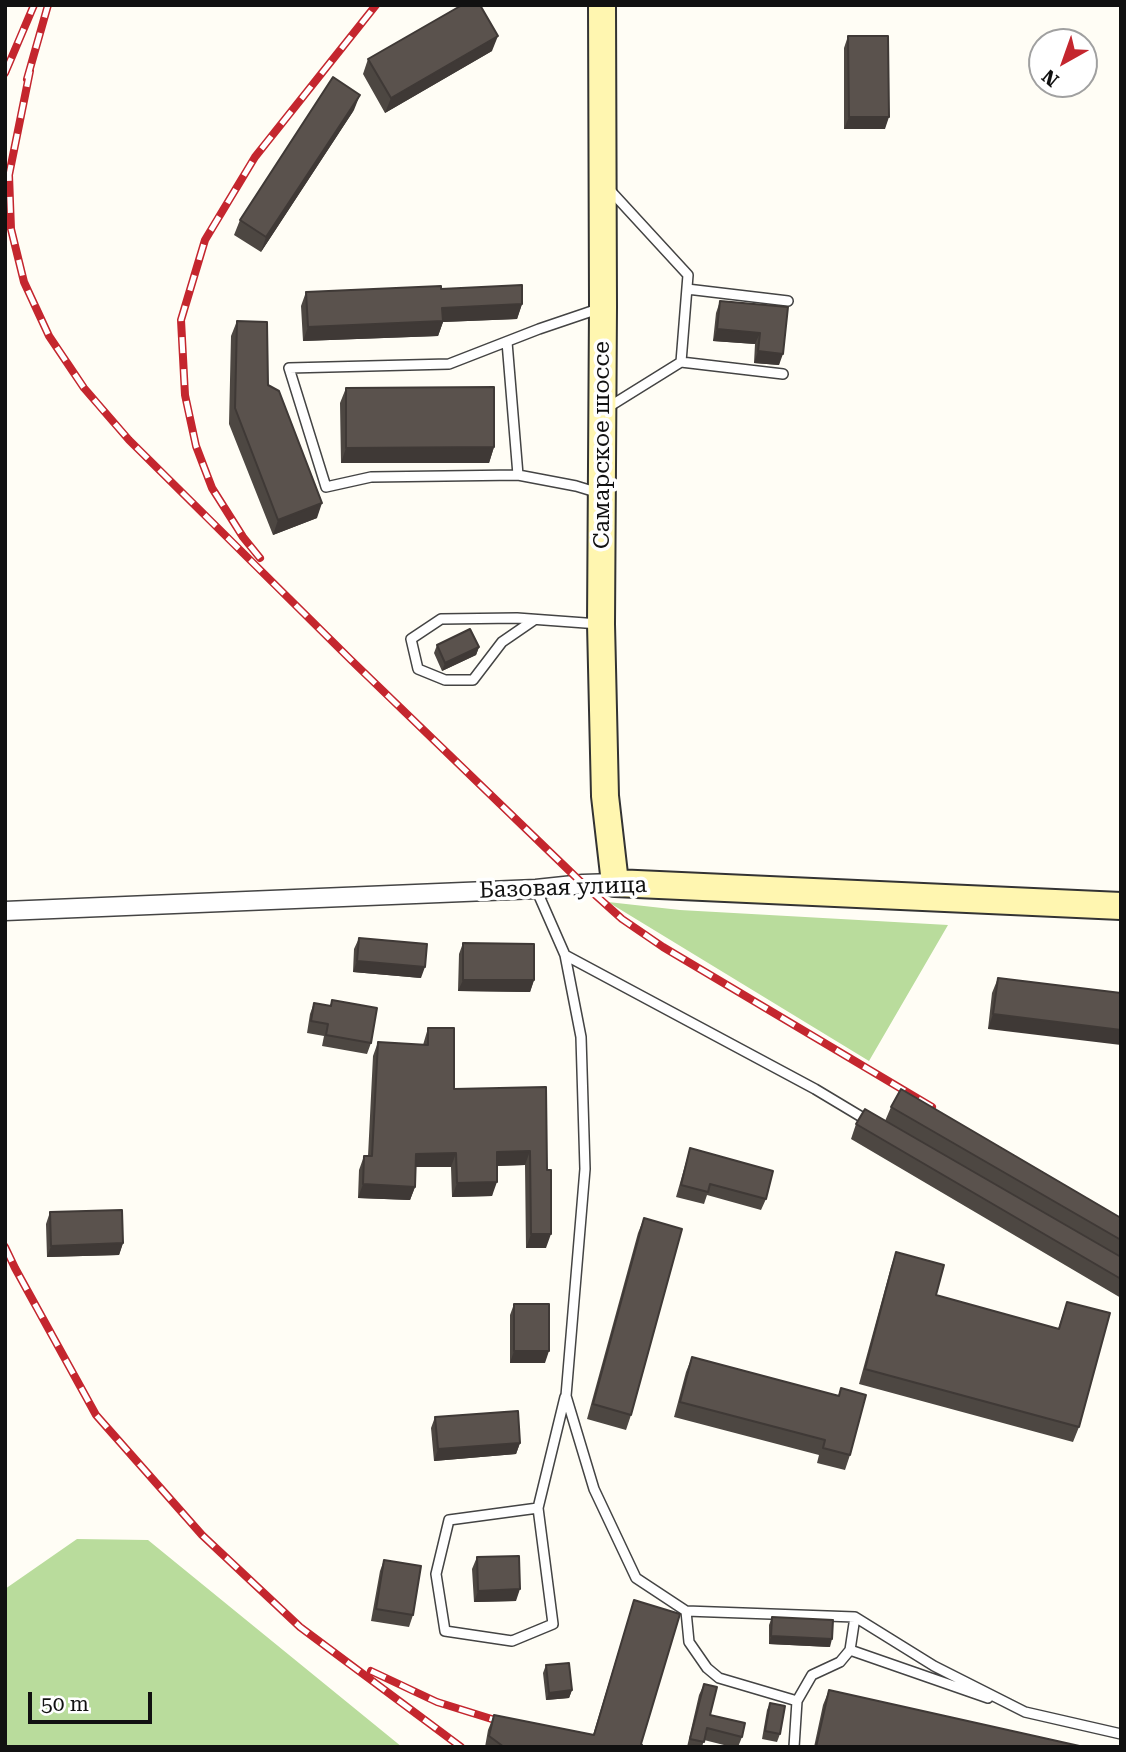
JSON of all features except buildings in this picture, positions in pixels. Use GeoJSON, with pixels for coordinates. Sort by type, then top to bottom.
{"type":"FeatureCollection","features":[{"type":"Feature","properties":{"kind":"street","name":"Самарское шоссе"},"geometry":{"type":"LineString","coordinates":[[602,5],[601,624],[605,796],[615,883]]}},
{"type":"Feature","properties":{"kind":"street","name":"Базовая улица"},"geometry":{"type":"LineString","coordinates":[[5,911],[536,889],[615,883],[1121,906]]}},
{"type":"Feature","properties":{"kind":"lane"},"geometry":{"type":"LineString","coordinates":[[603,182],[688,275],[681,362]]}},
{"type":"Feature","properties":{"kind":"lane"},"geometry":{"type":"LineString","coordinates":[[687,289],[788,301]]}},
{"type":"Feature","properties":{"kind":"lane"},"geometry":{"type":"LineString","coordinates":[[602,494],[519,475],[371,477],[326,487],[289,368],[449,364],[603,307]]}},
{"type":"Feature","properties":{"kind":"lane"},"geometry":{"type":"LineString","coordinates":[[507,342],[519,475]]}},
{"type":"Feature","properties":{"kind":"lane"},"geometry":{"type":"LineString","coordinates":[[603,410],[681,362],[783,374]]}},
{"type":"Feature","properties":{"kind":"lane"},"geometry":{"type":"LineString","coordinates":[[534,620],[502,642],[473,680],[444,680],[418,668],[411,639],[441,619],[517,618],[601,624]]}},
{"type":"Feature","properties":{"kind":"lane"},"geometry":{"type":"LineString","coordinates":[[536,889],[565,955],[581,1037],[585,1169],[566,1396],[538,1508],[553,1624],[512,1641],[446,1631],[436,1574],[449,1520],[538,1508]]}},
{"type":"Feature","properties":{"kind":"lane"},"geometry":{"type":"LineString","coordinates":[[565,955],[815,1089],[874,1124]]}},
{"type":"Feature","properties":{"kind":"lane"},"geometry":{"type":"LineString","coordinates":[[566,1396],[594,1489],[636,1578],[686,1611],[855,1617],[934,1666],[1026,1712]]}},
{"type":"Feature","properties":{"kind":"lane"},"geometry":{"type":"LineString","coordinates":[[686,1611],[689,1642],[699,1658],[719,1678],[797,1701]]}},
{"type":"Feature","properties":{"kind":"lane"},"geometry":{"type":"LineString","coordinates":[[794,1747],[797,1701],[812,1675],[840,1662],[850,1650],[855,1617]]}},
{"type":"Feature","properties":{"kind":"lane"},"geometry":{"type":"LineString","coordinates":[[850,1650],[1026,1712],[1121,1734]]}},
{"type":"Feature","properties":{"kind":"green space"},"geometry":{"type":"Polygon","coordinates":[[[608,902],[680,910],[948,925],[869,1061],[608,902]]]}},
{"type":"Feature","properties":{"kind":"green space"},"geometry":{"type":"Polygon","coordinates":[[[77,1539],[148,1540],[402,1747],[5,1747],[5,1589],[77,1539]]]}},
{"type":"Feature","properties":{"kind":"railway"},"geometry":{"type":"LineString","coordinates":[[5,73],[34,5]]}},
{"type":"Feature","properties":{"kind":"railway"},"geometry":{"type":"LineString","coordinates":[[27,79],[48,5]]}},
{"type":"Feature","properties":{"kind":"railway"},"geometry":{"type":"LineString","coordinates":[[260,558],[243,537],[212,488],[196,446],[185,395],[181,320],[205,240],[255,157],[376,5]]}},
{"type":"Feature","properties":{"kind":"railway"},"geometry":{"type":"LineString","coordinates":[[30,71],[9,175],[11,229],[24,282],[49,336],[84,388],[129,440],[351,660],[622,919],[663,947],[932,1107]]}},
{"type":"Feature","properties":{"kind":"railway"},"geometry":{"type":"LineString","coordinates":[[5,1247],[96,1415],[202,1535],[300,1627],[461,1747]]}},
{"type":"Feature","properties":{"kind":"railway"},"geometry":{"type":"LineString","coordinates":[[371,1671],[437,1702],[511,1725]]}}]}
